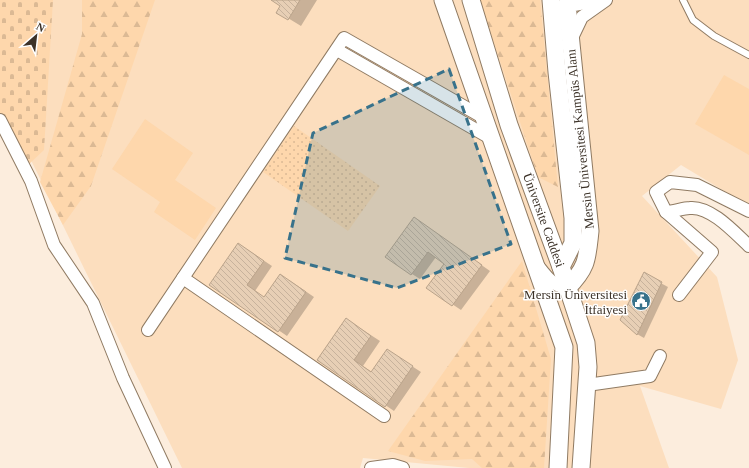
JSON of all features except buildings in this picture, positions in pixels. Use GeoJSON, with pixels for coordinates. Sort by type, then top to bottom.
{"type":"FeatureCollection","features":[{"type":"Feature","properties":{"kind":"main road"},"geometry":{"type":"LineString","coordinates":[[443,0],[486,119],[564,347],[558,468]]}},
{"type":"Feature","properties":{"kind":"main road","name":"Üniversite Caddesi"},"geometry":{"type":"LineString","coordinates":[[471,0],[509,125],[561,267],[560,285],[586,343],[588,367],[581,468]]}},
{"type":"Feature","properties":{"kind":"main road"},"geometry":{"type":"LineString","coordinates":[[560,1],[588,0]]}},
{"type":"Feature","properties":{"kind":"main road","name":"Mersin Üniversitesi Kampüs Alanı"},"geometry":{"type":"LineString","coordinates":[[560,1],[558,80],[574,218],[573,243],[561,267]]}},
{"type":"Feature","properties":{"kind":"main road","name":"Mersin Üniversitesi Kampüs Alanı"},"geometry":{"type":"LineString","coordinates":[[560,1],[571,40],[590,231],[588,260],[578,276],[560,285]]}},
{"type":"Feature","properties":{"kind":"street"},"geometry":{"type":"LineString","coordinates":[[571,40],[582,17],[606,0]]}},
{"type":"Feature","properties":{"kind":"street"},"geometry":{"type":"LineString","coordinates":[[148,330],[344,38],[486,119]]}},
{"type":"Feature","properties":{"kind":"street"},"geometry":{"type":"LineString","coordinates":[[337,50],[492,139]]}},
{"type":"Feature","properties":{"kind":"street"},"geometry":{"type":"LineString","coordinates":[[0,120],[31,181],[54,245],[93,303],[123,378],[165,468]]}},
{"type":"Feature","properties":{"kind":"street"},"geometry":{"type":"LineString","coordinates":[[678,295],[712,252],[666,212],[656,192],[670,182],[697,185],[749,211]]}},
{"type":"Feature","properties":{"kind":"street"},"geometry":{"type":"LineString","coordinates":[[666,212],[691,207],[711,213],[749,246]]}},
{"type":"Feature","properties":{"kind":"street"},"geometry":{"type":"LineString","coordinates":[[535,261],[560,285],[550,305]]}},
{"type":"Feature","properties":{"kind":"street"},"geometry":{"type":"LineString","coordinates":[[183,278],[384,416]]}},
{"type":"Feature","properties":{"kind":"street"},"geometry":{"type":"LineString","coordinates":[[587,386],[650,376],[660,356]]}},
{"type":"Feature","properties":{"kind":"street"},"geometry":{"type":"LineString","coordinates":[[371,468],[393,465],[403,468]]}},
{"type":"Feature","properties":{"kind":"lane"},"geometry":{"type":"LineString","coordinates":[[682,0],[693,20],[714,36],[749,55]]}},
{"type":"Feature","properties":{"kind":"highlighted area"},"geometry":{"type":"Polygon","coordinates":[[[449,69],[511,244],[397,288],[285,258],[313,133],[449,69]]]}},
{"type":"Feature","properties":{"kind":"shaded area"},"geometry":{"type":"Polygon","coordinates":[[[0,0],[749,0],[749,206],[681,165],[642,196],[717,277],[738,360],[721,409],[640,386],[669,468],[469,468],[363,458],[360,468],[182,468],[0,97],[0,0]]]}},
{"type":"Feature","properties":{"kind":"green space"},"geometry":{"type":"Polygon","coordinates":[[[0,0],[53,0],[44,150],[25,168],[0,128],[0,0]]]}},
{"type":"Feature","properties":{"kind":"green space"},"geometry":{"type":"Polygon","coordinates":[[[82,0],[155,0],[91,186],[63,225],[40,182],[82,34],[82,0]]]}},
{"type":"Feature","properties":{"kind":"green space"},"geometry":{"type":"Polygon","coordinates":[[[480,0],[540,0],[558,187],[538,177],[480,0]]]}},
{"type":"Feature","properties":{"kind":"green space"},"geometry":{"type":"Polygon","coordinates":[[[724,75],[749,89],[749,155],[695,124],[724,75]]]}},
{"type":"Feature","properties":{"kind":"green space"},"geometry":{"type":"Polygon","coordinates":[[[145,119],[193,153],[175,180],[216,208],[195,240],[154,212],[160,202],[112,169],[145,119]]]}},
{"type":"Feature","properties":{"kind":"green space"},"geometry":{"type":"Polygon","coordinates":[[[294,126],[380,186],[348,231],[263,172],[294,126]]]}},
{"type":"Feature","properties":{"kind":"green space"},"geometry":{"type":"Polygon","coordinates":[[[522,261],[551,359],[544,468],[482,468],[472,459],[425,461],[388,451],[522,261]]]}},
{"type":"Feature","properties":{"kind":"place","name":"Mersin Üniversitesi İtfaiyesi"},"geometry":{"type":"Point","coordinates":[641,301]}}]}
